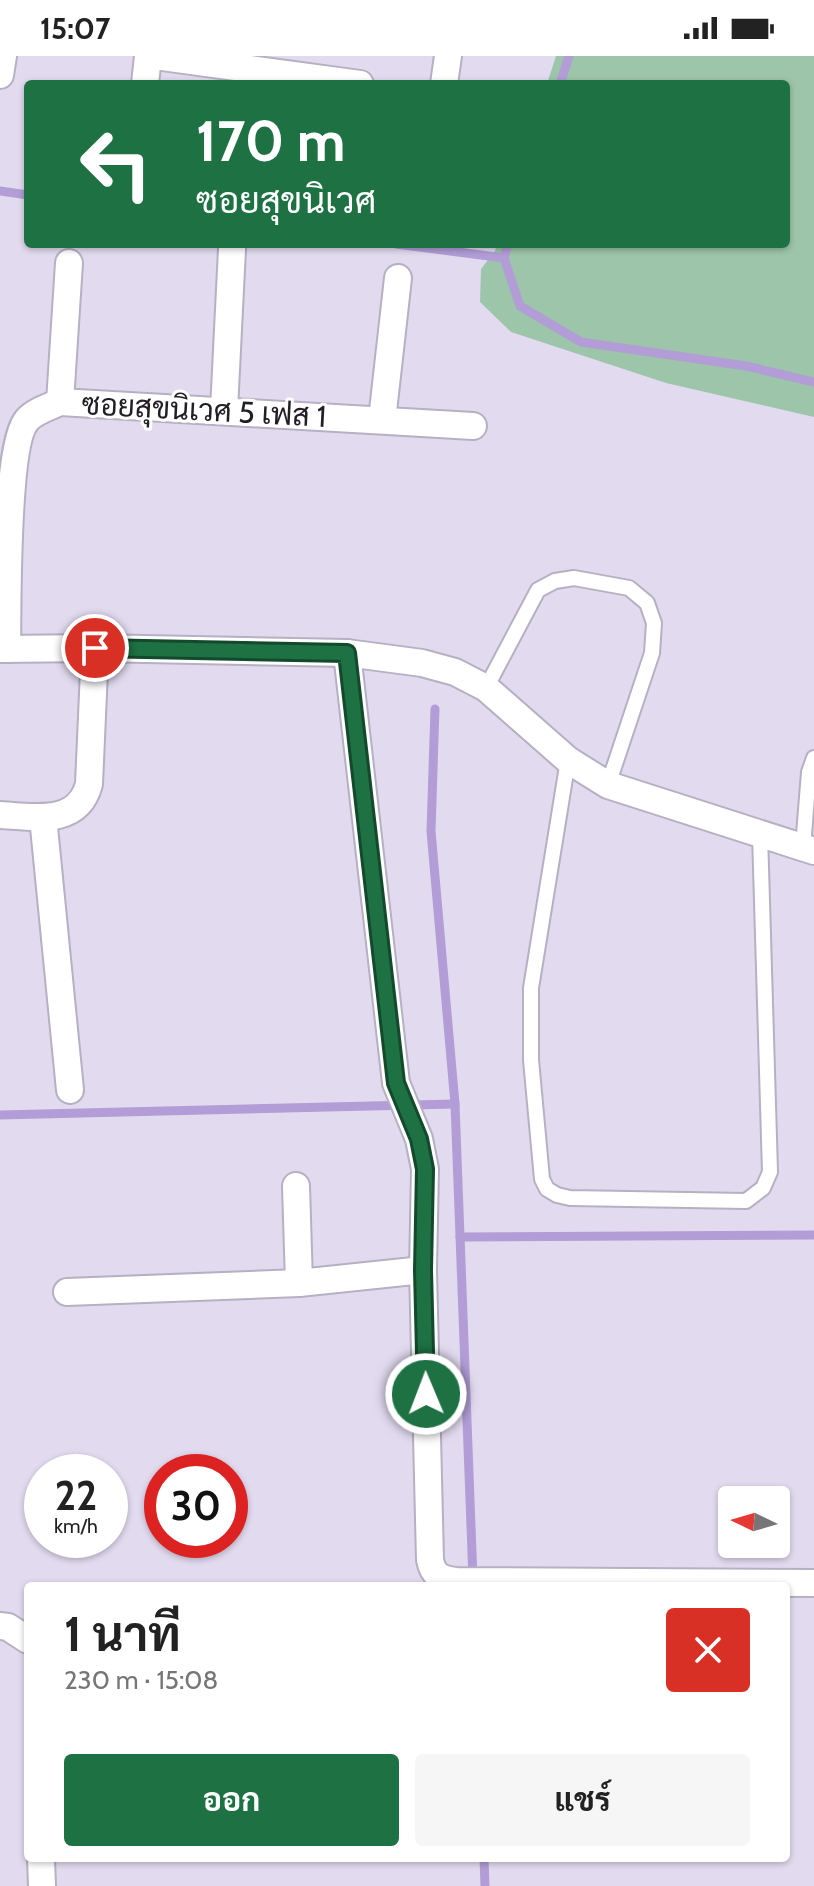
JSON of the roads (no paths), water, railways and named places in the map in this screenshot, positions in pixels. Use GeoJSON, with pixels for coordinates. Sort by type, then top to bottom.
{"type":"FeatureCollection","features":[{"type":"Feature","properties":{"kind":"street"},"geometry":{"type":"LineString","coordinates":[[0,75],[3,56]]}},
{"type":"Feature","properties":{"kind":"street"},"geometry":{"type":"LineString","coordinates":[[145,80],[148,56]]}},
{"type":"Feature","properties":{"kind":"street"},"geometry":{"type":"LineString","coordinates":[[155,56],[241,62],[298,80]]}},
{"type":"Feature","properties":{"kind":"street"},"geometry":{"type":"LineString","coordinates":[[445,80],[448,56]]}},
{"type":"Feature","properties":{"kind":"street"},"geometry":{"type":"LineString","coordinates":[[224,410],[232,249]]}},
{"type":"Feature","properties":{"kind":"street"},"geometry":{"type":"LineString","coordinates":[[60,402],[69,263]]}},
{"type":"Feature","properties":{"kind":"street"},"geometry":{"type":"LineString","coordinates":[[382,420],[398,278]]}},
{"type":"Feature","properties":{"kind":"street","name":"ซอยสุขนิเวศ 5 เฟส 1"},"geometry":{"type":"LineString","coordinates":[[3,649],[12,473],[17,440],[27,420],[60,402],[473,426]]}},
{"type":"Feature","properties":{"kind":"street"},"geometry":{"type":"LineString","coordinates":[[0,815],[43,817],[73,811],[85,800],[89,784],[95,648]]}},
{"type":"Feature","properties":{"kind":"street"},"geometry":{"type":"LineString","coordinates":[[3,649],[347,653],[422,663],[455,672],[486,688],[568,760],[608,785],[808,849]]}},
{"type":"Feature","properties":{"kind":"street"},"geometry":{"type":"LineString","coordinates":[[347,653],[396,1083],[419,1139],[425,1169],[423,1270],[430,1560],[435,1580],[486,1582]]}},
{"type":"Feature","properties":{"kind":"street"},"geometry":{"type":"LineString","coordinates":[[43,817],[70,1090]]}},
{"type":"Feature","properties":{"kind":"street"},"geometry":{"type":"LineString","coordinates":[[296,1186],[299,1283]]}},
{"type":"Feature","properties":{"kind":"street"},"geometry":{"type":"LineString","coordinates":[[67,1292],[299,1283],[423,1270]]}},
{"type":"Feature","properties":{"kind":"street"},"geometry":{"type":"LineString","coordinates":[[790,1583],[814,1583]]}},
{"type":"Feature","properties":{"kind":"street"},"geometry":{"type":"LineString","coordinates":[[0,1626],[8,1627],[24,1637]]}},
{"type":"Feature","properties":{"kind":"street"},"geometry":{"type":"LineString","coordinates":[[41,1862],[42,1886]]}},
{"type":"Feature","properties":{"kind":"lane"},"geometry":{"type":"LineString","coordinates":[[486,688],[538,590],[555,581],[574,578],[629,588],[647,603],[654,623],[652,653],[608,785]]}},
{"type":"Feature","properties":{"kind":"lane"},"geometry":{"type":"LineString","coordinates":[[808,849],[809,772],[814,758]]}},
{"type":"Feature","properties":{"kind":"lane"},"geometry":{"type":"LineString","coordinates":[[568,760],[531,988],[531,1060],[542,1179],[547,1189],[557,1195],[595,1199],[746,1201],[763,1188],[770,1172],[760,834]]}},
{"type":"Feature","properties":{"kind":"waterway"},"geometry":{"type":"LineString","coordinates":[[561,80],[569,56]]}},
{"type":"Feature","properties":{"kind":"waterway"},"geometry":{"type":"LineString","coordinates":[[0,191],[24,194]]}},
{"type":"Feature","properties":{"kind":"waterway"},"geometry":{"type":"LineString","coordinates":[[427,248],[504,258],[520,306],[581,342],[746,366],[814,382]]}},
{"type":"Feature","properties":{"kind":"waterway"},"geometry":{"type":"LineString","coordinates":[[504,258],[507,248]]}},
{"type":"Feature","properties":{"kind":"waterway"},"geometry":{"type":"LineString","coordinates":[[435,709],[431,831],[455,1104],[473,1579]]}},
{"type":"Feature","properties":{"kind":"waterway"},"geometry":{"type":"LineString","coordinates":[[0,1115],[455,1104]]}},
{"type":"Feature","properties":{"kind":"waterway"},"geometry":{"type":"LineString","coordinates":[[460,1237],[814,1235]]}},
{"type":"Feature","properties":{"kind":"waterway"},"geometry":{"type":"LineString","coordinates":[[484,1862],[485,1886]]}}]}
